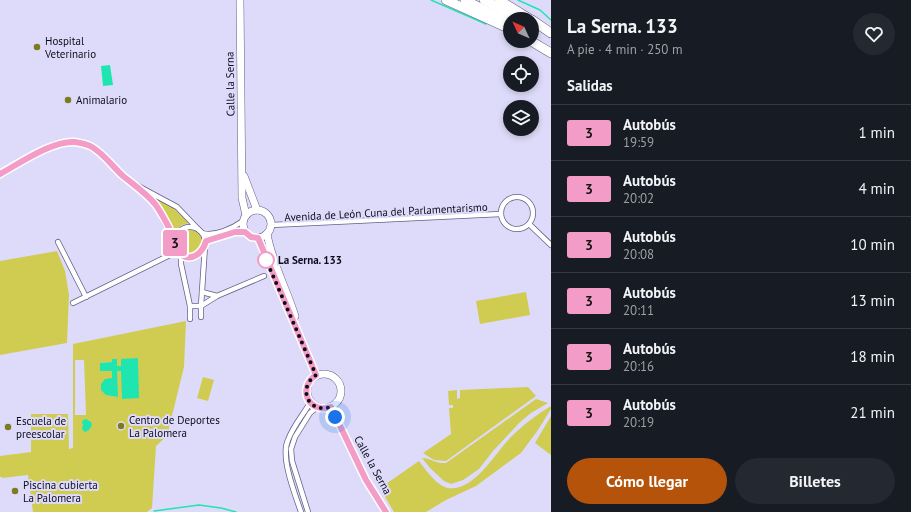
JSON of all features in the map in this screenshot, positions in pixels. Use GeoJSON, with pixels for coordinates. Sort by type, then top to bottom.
{"type":"FeatureCollection","features":[{"type":"Feature","properties":{"kind":"highway"},"geometry":{"type":"LineString","coordinates":[[446,0],[503,26]]}},
{"type":"Feature","properties":{"kind":"highway"},"geometry":{"type":"LineString","coordinates":[[465,0],[503,19]]}},
{"type":"Feature","properties":{"kind":"highway"},"geometry":{"type":"LineString","coordinates":[[484,0],[507,12]]}},
{"type":"Feature","properties":{"kind":"highway"},"geometry":{"type":"LineString","coordinates":[[499,0],[518,12]]}},
{"type":"Feature","properties":{"kind":"highway"},"geometry":{"type":"LineString","coordinates":[[539,25],[551,32]]}},
{"type":"Feature","properties":{"kind":"highway"},"geometry":{"type":"LineString","coordinates":[[539,30],[551,38]]}},
{"type":"Feature","properties":{"kind":"highway"},"geometry":{"type":"LineString","coordinates":[[539,40],[551,48]]}},
{"type":"Feature","properties":{"kind":"highway"},"geometry":{"type":"LineString","coordinates":[[539,46],[551,53]]}},
{"type":"Feature","properties":{"kind":"street","name":"Calle la Serna"},"geometry":{"type":"LineString","coordinates":[[240,0],[242,198],[245,218],[243,225],[245,232]]}},
{"type":"Feature","properties":{"kind":"street"},"geometry":{"type":"LineString","coordinates":[[0,174],[55,144],[76,142],[85,144],[96,150],[124,177],[177,207],[201,232],[205,244],[200,317]]}},
{"type":"Feature","properties":{"kind":"street","name":"Calle la Serna"},"geometry":{"type":"LineString","coordinates":[[242,168],[257,210],[261,210],[269,216],[271,225]]}},
{"type":"Feature","properties":{"kind":"street"},"geometry":{"type":"LineString","coordinates":[[136,185],[155,204],[175,242],[179,253],[190,306],[190,318]]}},
{"type":"Feature","properties":{"kind":"street","name":"Avenida de León Cuna del Parlamentarismo"},"geometry":{"type":"LineString","coordinates":[[522,198],[530,204],[533,214],[529,224],[521,229],[512,228],[504,223],[501,214],[507,201],[522,198]]}},
{"type":"Feature","properties":{"kind":"street"},"geometry":{"type":"LineString","coordinates":[[175,242],[178,232],[186,227],[196,228],[207,235],[236,226],[250,212],[257,210]]}},
{"type":"Feature","properties":{"kind":"street","name":"Avenida de León Cuna del Parlamentarismo"},"geometry":{"type":"LineString","coordinates":[[271,225],[501,214]]}},
{"type":"Feature","properties":{"kind":"street"},"geometry":{"type":"LineString","coordinates":[[529,224],[551,245]]}},
{"type":"Feature","properties":{"kind":"street"},"geometry":{"type":"LineString","coordinates":[[271,225],[267,234],[270,251],[287,292],[316,375]]}},
{"type":"Feature","properties":{"kind":"street"},"geometry":{"type":"LineString","coordinates":[[73,303],[179,253],[190,257],[200,254],[205,244],[235,232],[245,232],[251,237],[258,238],[267,234]]}},
{"type":"Feature","properties":{"kind":"street"},"geometry":{"type":"LineString","coordinates":[[258,238],[305,346]]}},
{"type":"Feature","properties":{"kind":"street"},"geometry":{"type":"LineString","coordinates":[[58,242],[86,296]]}},
{"type":"Feature","properties":{"kind":"street"},"geometry":{"type":"LineString","coordinates":[[190,306],[201,306],[217,296],[264,276]]}},
{"type":"Feature","properties":{"kind":"street"},"geometry":{"type":"LineString","coordinates":[[202,292],[217,296]]}},
{"type":"Feature","properties":{"kind":"street"},"geometry":{"type":"LineString","coordinates":[[316,375],[330,375],[336,379],[341,387],[339,400],[331,407],[324,409],[313,405],[306,395],[310,380],[316,375]]}},
{"type":"Feature","properties":{"kind":"street"},"geometry":{"type":"LineString","coordinates":[[301,512],[286,460],[285,447],[291,432],[313,405]]}},
{"type":"Feature","properties":{"kind":"street"},"geometry":{"type":"LineString","coordinates":[[308,512],[292,461],[291,449],[295,437],[310,413],[313,405]]}},
{"type":"Feature","properties":{"kind":"street","name":"Calle la Serna"},"geometry":{"type":"LineString","coordinates":[[331,407],[366,480],[386,512]]}},
{"type":"Feature","properties":{"kind":"shaded area"},"geometry":{"type":"Polygon","coordinates":[[[110,65],[113,85],[103,86],[101,66],[110,65]]]}},
{"type":"Feature","properties":{"kind":"shaded area"},"geometry":{"type":"Polygon","coordinates":[[[154,197],[172,207],[189,223],[182,225],[173,232],[162,208],[154,197]]]}},
{"type":"Feature","properties":{"kind":"shaded area"},"geometry":{"type":"Polygon","coordinates":[[[190,230],[199,233],[202,242],[199,251],[190,254],[181,251],[178,242],[181,233],[190,230]]]}},
{"type":"Feature","properties":{"kind":"shaded area"},"geometry":{"type":"Polygon","coordinates":[[[57,251],[65,271],[69,295],[67,343],[0,355],[0,261],[57,251]]]}},
{"type":"Feature","properties":{"kind":"shaded area"},"geometry":{"type":"Polygon","coordinates":[[[526,292],[530,315],[480,324],[476,301],[526,292]]]}},
{"type":"Feature","properties":{"kind":"shaded area","name":"Centro de Deportes La Palomera"},"geometry":{"type":"Polygon","coordinates":[[[186,321],[184,367],[167,436],[156,446],[152,508],[147,512],[33,512],[28,475],[0,477],[0,456],[31,452],[31,414],[68,414],[69,449],[73,448],[73,344],[186,321]],[[75,360],[75,415],[86,415],[84,360],[75,360]],[[112,362],[100,363],[100,371],[112,371],[112,379],[106,395],[117,371],[121,371],[121,366],[117,366],[112,362]]]}},
{"type":"Feature","properties":{"kind":"shaded area"},"geometry":{"type":"Polygon","coordinates":[[[138,358],[139,398],[122,399],[121,371],[117,371],[118,397],[106,395],[101,390],[101,384],[105,379],[112,378],[112,371],[100,371],[100,363],[112,362],[112,359],[117,359],[117,366],[121,366],[121,359],[138,358]]]}},
{"type":"Feature","properties":{"kind":"shaded area"},"geometry":{"type":"Polygon","coordinates":[[[203,377],[214,380],[208,401],[197,398],[203,377]]]}},
{"type":"Feature","properties":{"kind":"shaded area"},"geometry":{"type":"Polygon","coordinates":[[[528,387],[536,396],[446,461],[434,460],[423,453],[451,434],[449,408],[453,408],[453,405],[449,405],[448,391],[457,390],[457,399],[460,398],[460,390],[528,387]]]}},
{"type":"Feature","properties":{"kind":"shaded area"},"geometry":{"type":"Polygon","coordinates":[[[536,399],[548,403],[531,413],[520,422],[493,451],[479,469],[463,480],[451,484],[444,481],[422,458],[439,463],[446,463],[536,399]]]}},
{"type":"Feature","properties":{"kind":"shaded area"},"geometry":{"type":"Polygon","coordinates":[[[551,406],[551,409],[538,430],[521,453],[476,486],[446,500],[426,512],[394,512],[380,488],[419,461],[432,477],[444,487],[458,488],[467,484],[483,470],[515,433],[530,420],[551,406]]]}},
{"type":"Feature","properties":{"kind":"shaded area"},"geometry":{"type":"Polygon","coordinates":[[[551,416],[551,455],[535,443],[551,416]]]}},
{"type":"Feature","properties":{"kind":"shaded area"},"geometry":{"type":"Polygon","coordinates":[[[86,419],[91,422],[92,425],[89,430],[85,432],[82,429],[82,422],[86,419]]]}},
{"type":"Feature","properties":{"kind":"waterway"},"geometry":{"type":"LineString","coordinates":[[431,0],[486,24]]}},
{"type":"Feature","properties":{"kind":"waterway"},"geometry":{"type":"LineString","coordinates":[[518,0],[540,10],[551,20]]}},
{"type":"Feature","properties":{"kind":"waterway"},"geometry":{"type":"LineString","coordinates":[[154,511],[199,505],[236,512]]}},
{"type":"Feature","properties":{"kind":"bus line","name":"3"},"geometry":{"type":"LineString","coordinates":[[0,174],[55,144],[67,142],[85,144],[96,150],[155,204],[175,242],[175,247],[186,257],[200,254],[206,241],[235,232],[245,232],[251,237],[258,238],[316,375],[308,383],[306,395],[310,403],[316,407],[324,409],[331,407],[366,480],[386,512]]}},
{"type":"Feature","properties":{"kind":"place","name":"Hospital Veterinario"},"geometry":{"type":"Point","coordinates":[37,47]}},
{"type":"Feature","properties":{"kind":"place","name":"Animalario"},"geometry":{"type":"Point","coordinates":[68,100]}},
{"type":"Feature","properties":{"kind":"place","name":"La Serna. 133"},"geometry":{"type":"Point","coordinates":[266,260]}},
{"type":"Feature","properties":{"kind":"place","name":"Centro de Deportes La Palomera"},"geometry":{"type":"Point","coordinates":[121,426]}},
{"type":"Feature","properties":{"kind":"place","name":"Escuela de preescolar"},"geometry":{"type":"Point","coordinates":[8,427]}},
{"type":"Feature","properties":{"kind":"place","name":"Piscina cubierta La Palomera"},"geometry":{"type":"Point","coordinates":[15,491]}},
{"type":"Feature","properties":{"kind":"route"},"geometry":{"type":"LineString","coordinates":[[266,260],[264,255],[300,338],[305,346],[316,375],[308,383],[306,395],[310,403],[316,407],[324,409],[331,407],[335,417]]}}]}
